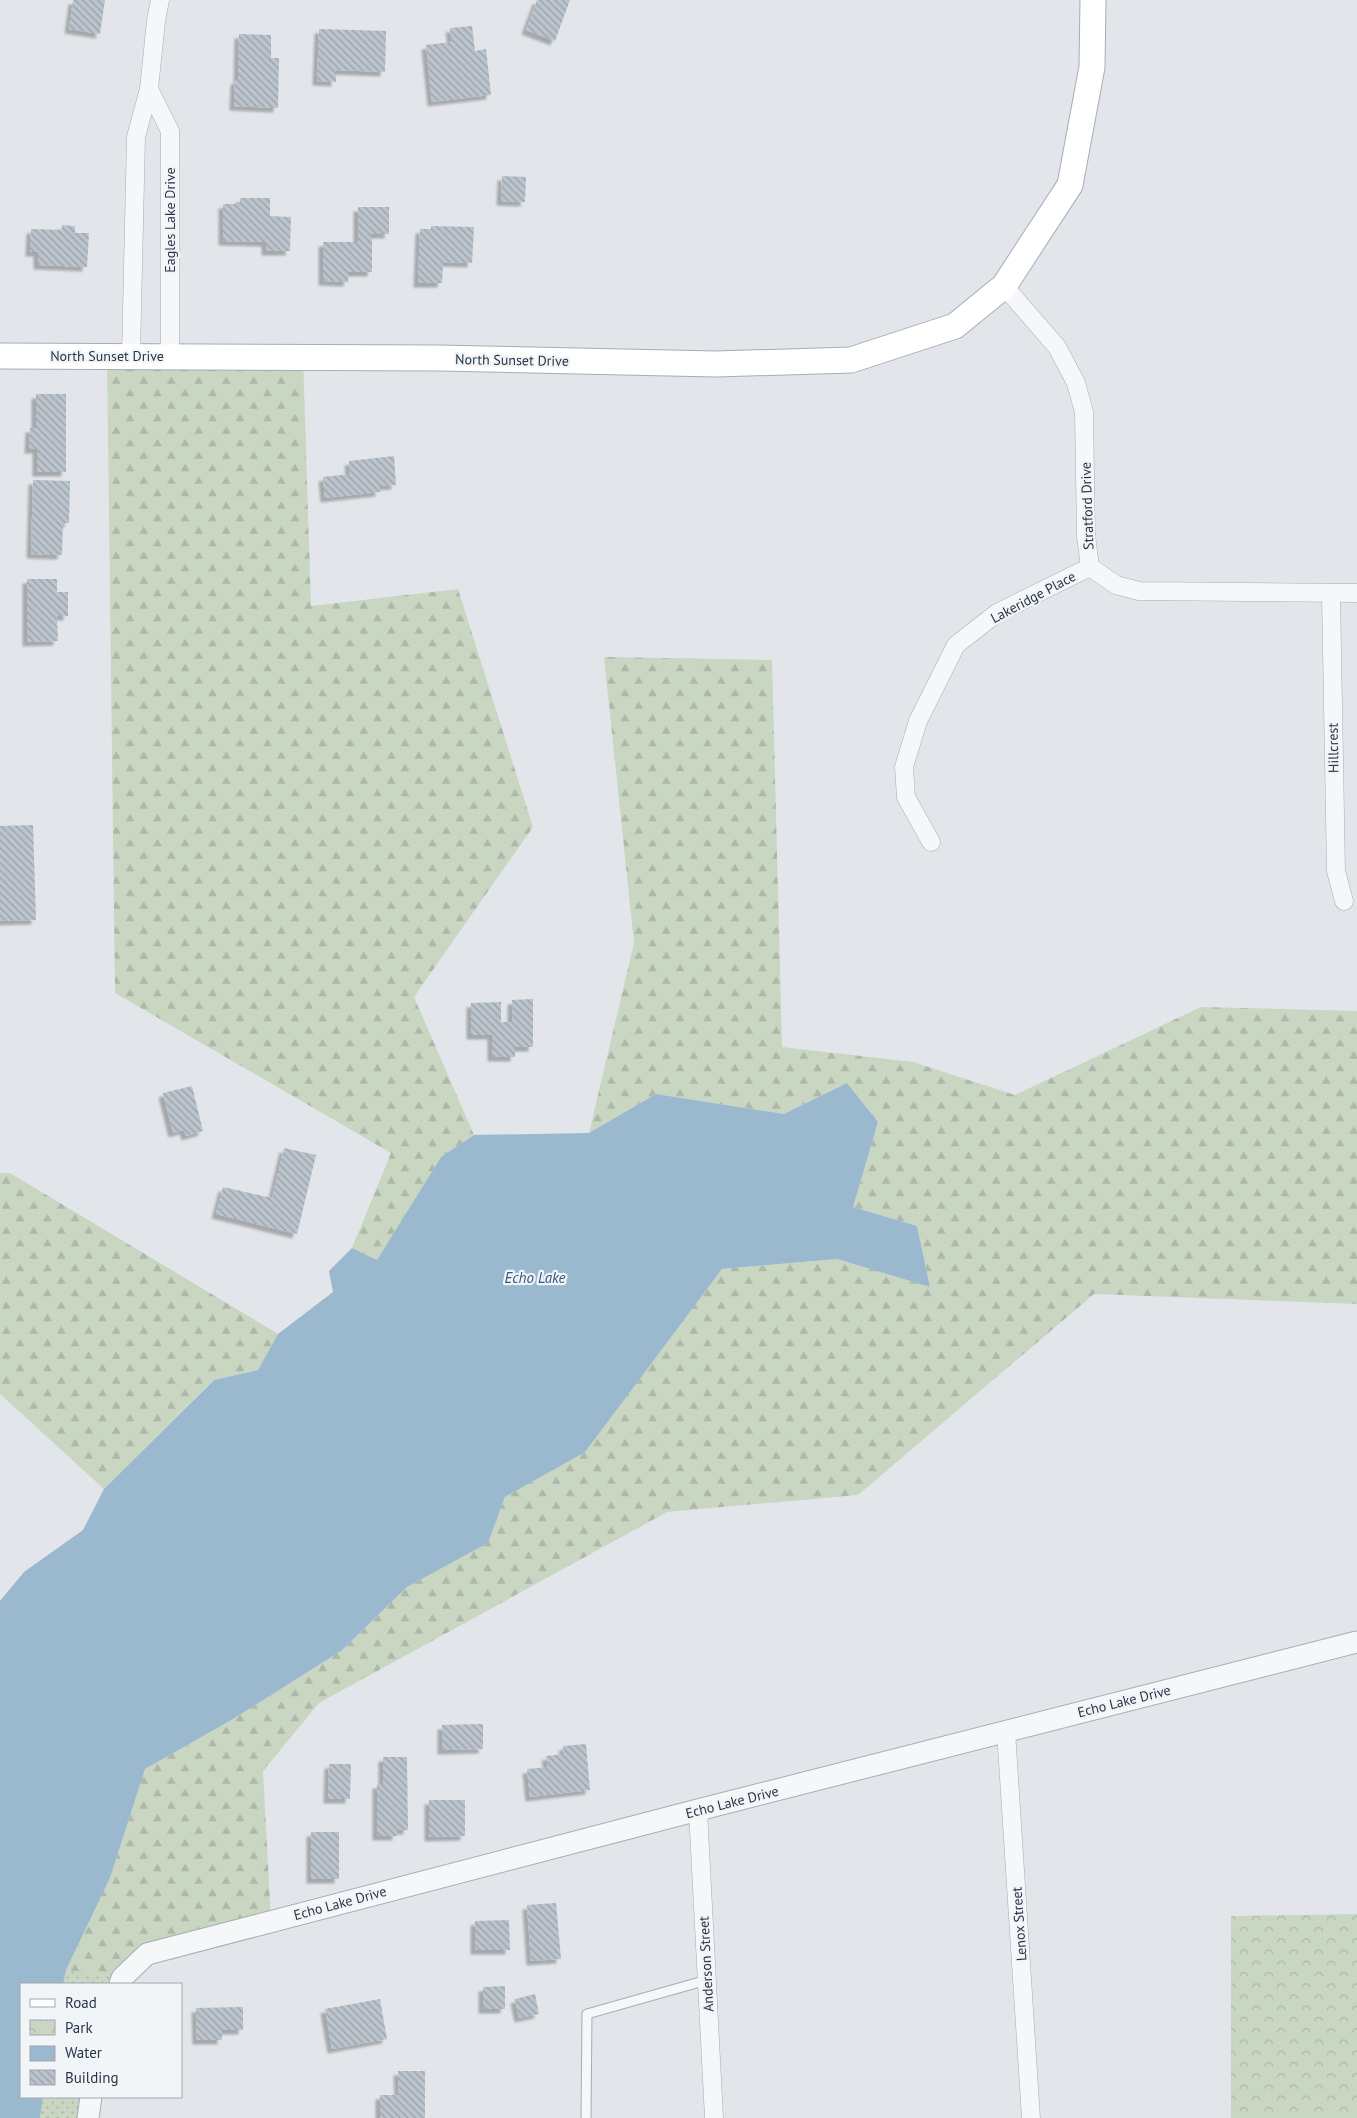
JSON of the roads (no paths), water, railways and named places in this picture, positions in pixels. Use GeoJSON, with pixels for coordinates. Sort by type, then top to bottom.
{"type":"FeatureCollection","features":[{"type":"Feature","properties":{"kind":"main road","name":"North Sunset Drive"},"geometry":{"type":"LineString","coordinates":[[0,356],[131,355],[449,358],[716,364],[851,360],[955,326],[1004,286],[1070,185],[1092,67],[1093,0]]}},
{"type":"Feature","properties":{"kind":"street"},"geometry":{"type":"LineString","coordinates":[[131,355],[136,137],[149,89],[160,0]]}},
{"type":"Feature","properties":{"kind":"street","name":"Eagles Lake Drive"},"geometry":{"type":"LineString","coordinates":[[149,89],[170,131],[170,356]]}},
{"type":"Feature","properties":{"kind":"street","name":"Stratford Drive"},"geometry":{"type":"LineString","coordinates":[[1004,286],[1057,347],[1076,383],[1084,412],[1086,536],[1090,567],[1116,585],[1139,591],[1357,593]]}},
{"type":"Feature","properties":{"kind":"street","name":"Lakeridge Place"},"geometry":{"type":"LineString","coordinates":[[931,842],[906,797],[904,767],[918,721],[956,646],[997,613],[1090,567]]}},
{"type":"Feature","properties":{"kind":"street","name":"Hillcrest"},"geometry":{"type":"LineString","coordinates":[[1330,594],[1336,871],[1344,901]]}},
{"type":"Feature","properties":{"kind":"street","name":"Echo Lake Drive"},"geometry":{"type":"LineString","coordinates":[[120,1983],[122,1978],[147,1954],[698,1810],[1357,1642]]}},
{"type":"Feature","properties":{"kind":"street","name":"Lenox Street"},"geometry":{"type":"LineString","coordinates":[[1006,1731],[1031,2118]]}},
{"type":"Feature","properties":{"kind":"street","name":"Anderson Street"},"geometry":{"type":"LineString","coordinates":[[698,1810],[714,2118]]}},
{"type":"Feature","properties":{"kind":"street"},"geometry":{"type":"LineString","coordinates":[[88,2118],[91,2098]]}},
{"type":"Feature","properties":{"kind":"lane"},"geometry":{"type":"LineString","coordinates":[[586,2118],[586,2014],[707,1980]]}},
{"type":"Feature","properties":{"kind":"water","name":"Echo Lake"},"geometry":{"type":"Polygon","coordinates":[[[847,1083],[878,1122],[853,1207],[917,1226],[930,1287],[837,1259],[722,1269],[585,1452],[505,1497],[488,1543],[407,1587],[341,1651],[233,1719],[145,1769],[110,1878],[66,1970],[63,1983],[20,1983],[20,2098],[43,2098],[40,2118],[0,2118],[0,1601],[24,1572],[83,1530],[104,1489],[214,1380],[258,1370],[278,1334],[333,1292],[329,1271],[352,1248],[377,1260],[441,1157],[474,1135],[589,1133],[656,1094],[784,1114],[847,1083]]]}}]}
